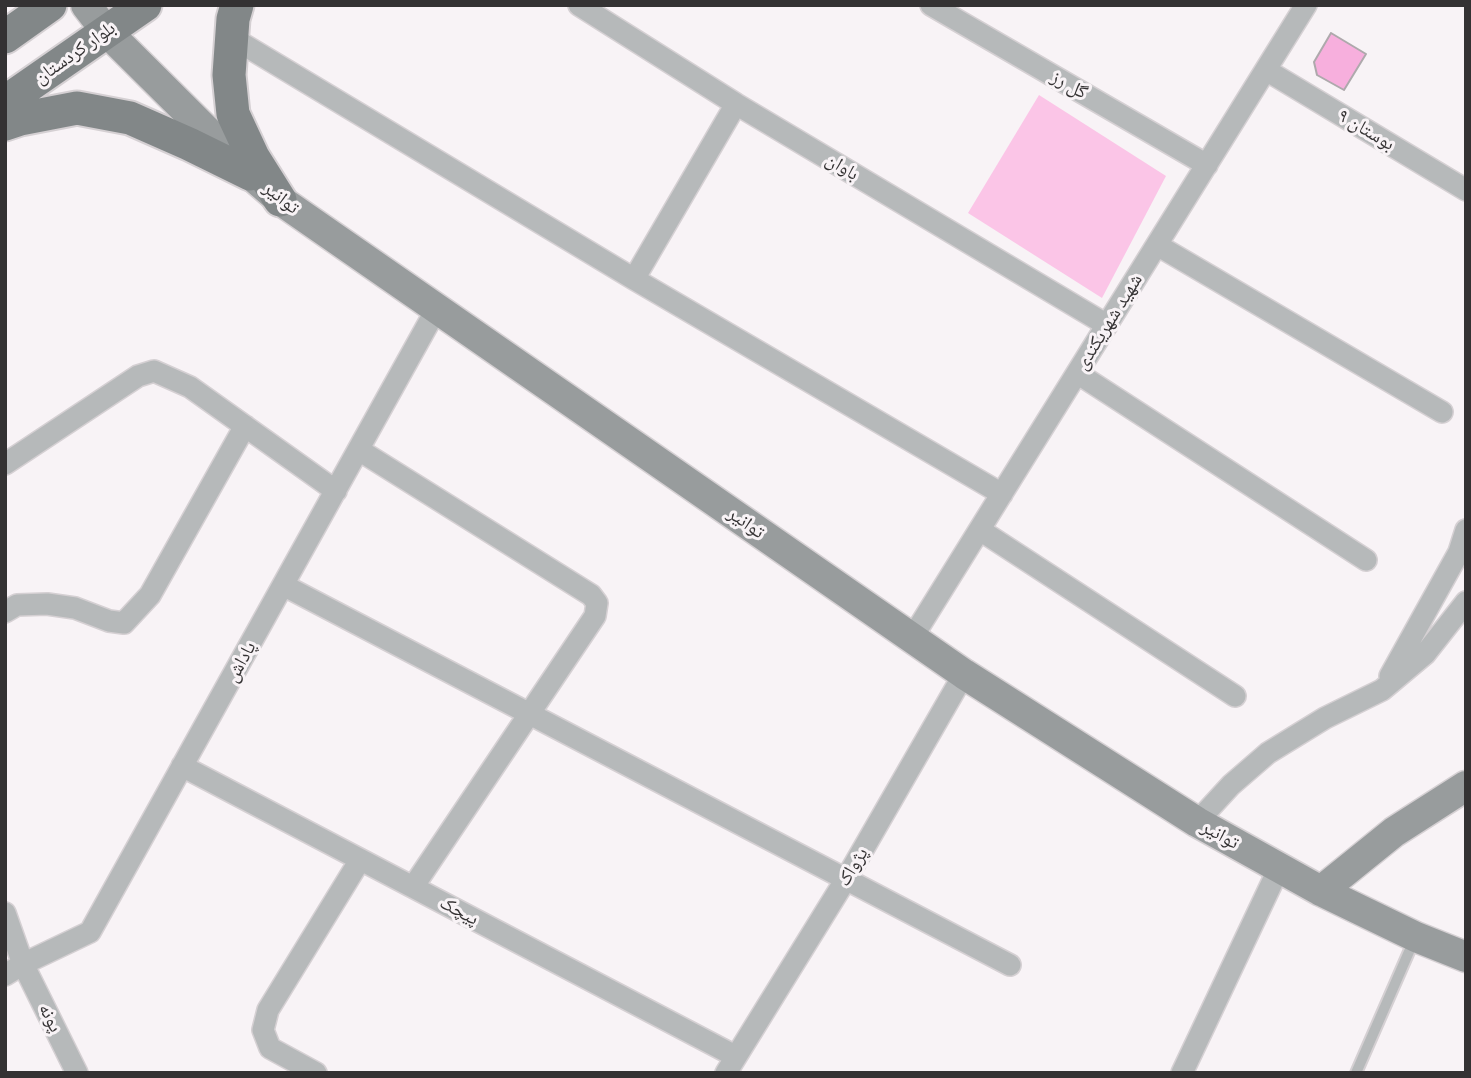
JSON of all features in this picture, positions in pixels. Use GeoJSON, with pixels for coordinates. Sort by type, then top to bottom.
{"type":"FeatureCollection","features":[{"type":"Feature","properties":{"kind":"main road"},"geometry":{"type":"LineString","coordinates":[[5,37],[50,5]]}},
{"type":"Feature","properties":{"kind":"main road","name":"بلوار کردستان"},"geometry":{"type":"LineString","coordinates":[[5,102],[145,5]]}},
{"type":"Feature","properties":{"kind":"main road"},"geometry":{"type":"LineString","coordinates":[[239,17],[229,75],[233,114],[253,157],[280,200]]}},
{"type":"Feature","properties":{"kind":"main road"},"geometry":{"type":"LineString","coordinates":[[5,124],[77,108],[130,118],[250,174]]}},
{"type":"Feature","properties":{"kind":"street","name":"توانیر"},"geometry":{"type":"LineString","coordinates":[[86,5],[106,31],[250,174],[280,200],[964,674],[1197,822],[1321,891],[1466,957]]}},
{"type":"Feature","properties":{"kind":"street","name":"باوان"},"geometry":{"type":"LineString","coordinates":[[579,5],[736,104],[1107,325]]}},
{"type":"Feature","properties":{"kind":"street","name":"گل رز"},"geometry":{"type":"LineString","coordinates":[[931,5],[1207,165]]}},
{"type":"Feature","properties":{"kind":"street","name":"شهید شهریکندی"},"geometry":{"type":"LineString","coordinates":[[912,638],[1304,6]]}},
{"type":"Feature","properties":{"kind":"street"},"geometry":{"type":"LineString","coordinates":[[239,17],[634,279],[1002,494]]}},
{"type":"Feature","properties":{"kind":"street","name":"بوستان ۹"},"geometry":{"type":"LineString","coordinates":[[1266,70],[1466,190]]}},
{"type":"Feature","properties":{"kind":"street"},"geometry":{"type":"LineString","coordinates":[[634,279],[736,104]]}},
{"type":"Feature","properties":{"kind":"street"},"geometry":{"type":"LineString","coordinates":[[1157,245],[1442,412]]}},
{"type":"Feature","properties":{"kind":"street","name":"پاداش"},"geometry":{"type":"LineString","coordinates":[[14,969],[90,932],[437,308]]}},
{"type":"Feature","properties":{"kind":"street"},"geometry":{"type":"LineString","coordinates":[[5,464],[138,376],[154,371],[190,387],[336,491]]}},
{"type":"Feature","properties":{"kind":"street"},"geometry":{"type":"LineString","coordinates":[[1077,373],[1366,560]]}},
{"type":"Feature","properties":{"kind":"street"},"geometry":{"type":"LineString","coordinates":[[5,612],[17,605],[47,604],[75,608],[109,621],[124,623],[150,595],[245,426]]}},
{"type":"Feature","properties":{"kind":"street"},"geometry":{"type":"LineString","coordinates":[[359,450],[591,595],[597,603],[595,617],[413,887]]}},
{"type":"Feature","properties":{"kind":"street"},"geometry":{"type":"LineString","coordinates":[[980,530],[1235,696]]}},
{"type":"Feature","properties":{"kind":"street"},"geometry":{"type":"LineString","coordinates":[[1382,690],[1459,552],[1466,530]]}},
{"type":"Feature","properties":{"kind":"street"},"geometry":{"type":"LineString","coordinates":[[283,585],[1010,965]]}},
{"type":"Feature","properties":{"kind":"street"},"geometry":{"type":"LineString","coordinates":[[1197,822],[1231,785],[1268,753],[1325,718],[1382,690],[1425,654],[1466,602]]}},
{"type":"Feature","properties":{"kind":"street","name":"پژواک"},"geometry":{"type":"LineString","coordinates":[[731,1064],[846,879],[964,674]]}},
{"type":"Feature","properties":{"kind":"street","name":"پیچک"},"geometry":{"type":"LineString","coordinates":[[182,766],[413,887],[731,1064]]}},
{"type":"Feature","properties":{"kind":"street"},"geometry":{"type":"LineString","coordinates":[[1321,891],[1394,832],[1466,786]]}},
{"type":"Feature","properties":{"kind":"street"},"geometry":{"type":"LineString","coordinates":[[316,1073],[270,1048],[263,1030],[268,1010],[360,860]]}},
{"type":"Feature","properties":{"kind":"street"},"geometry":{"type":"LineString","coordinates":[[1182,1073],[1279,868]]}},
{"type":"Feature","properties":{"kind":"street","name":"پونه"},"geometry":{"type":"LineString","coordinates":[[5,913],[14,969],[77,1073]]}},
{"type":"Feature","properties":{"kind":"lane"},"geometry":{"type":"LineString","coordinates":[[1356,1073],[1416,936]]}},
{"type":"Feature","properties":{"kind":"shaded area"},"geometry":{"type":"Polygon","coordinates":[[[1039,95],[1166,176],[1102,298],[968,213],[1039,95]]]}},
{"type":"Feature","properties":{"kind":"building"},"geometry":{"type":"Polygon","coordinates":[[[1331,33],[1366,54],[1344,90],[1317,75],[1314,62],[1331,33]]]}}]}
